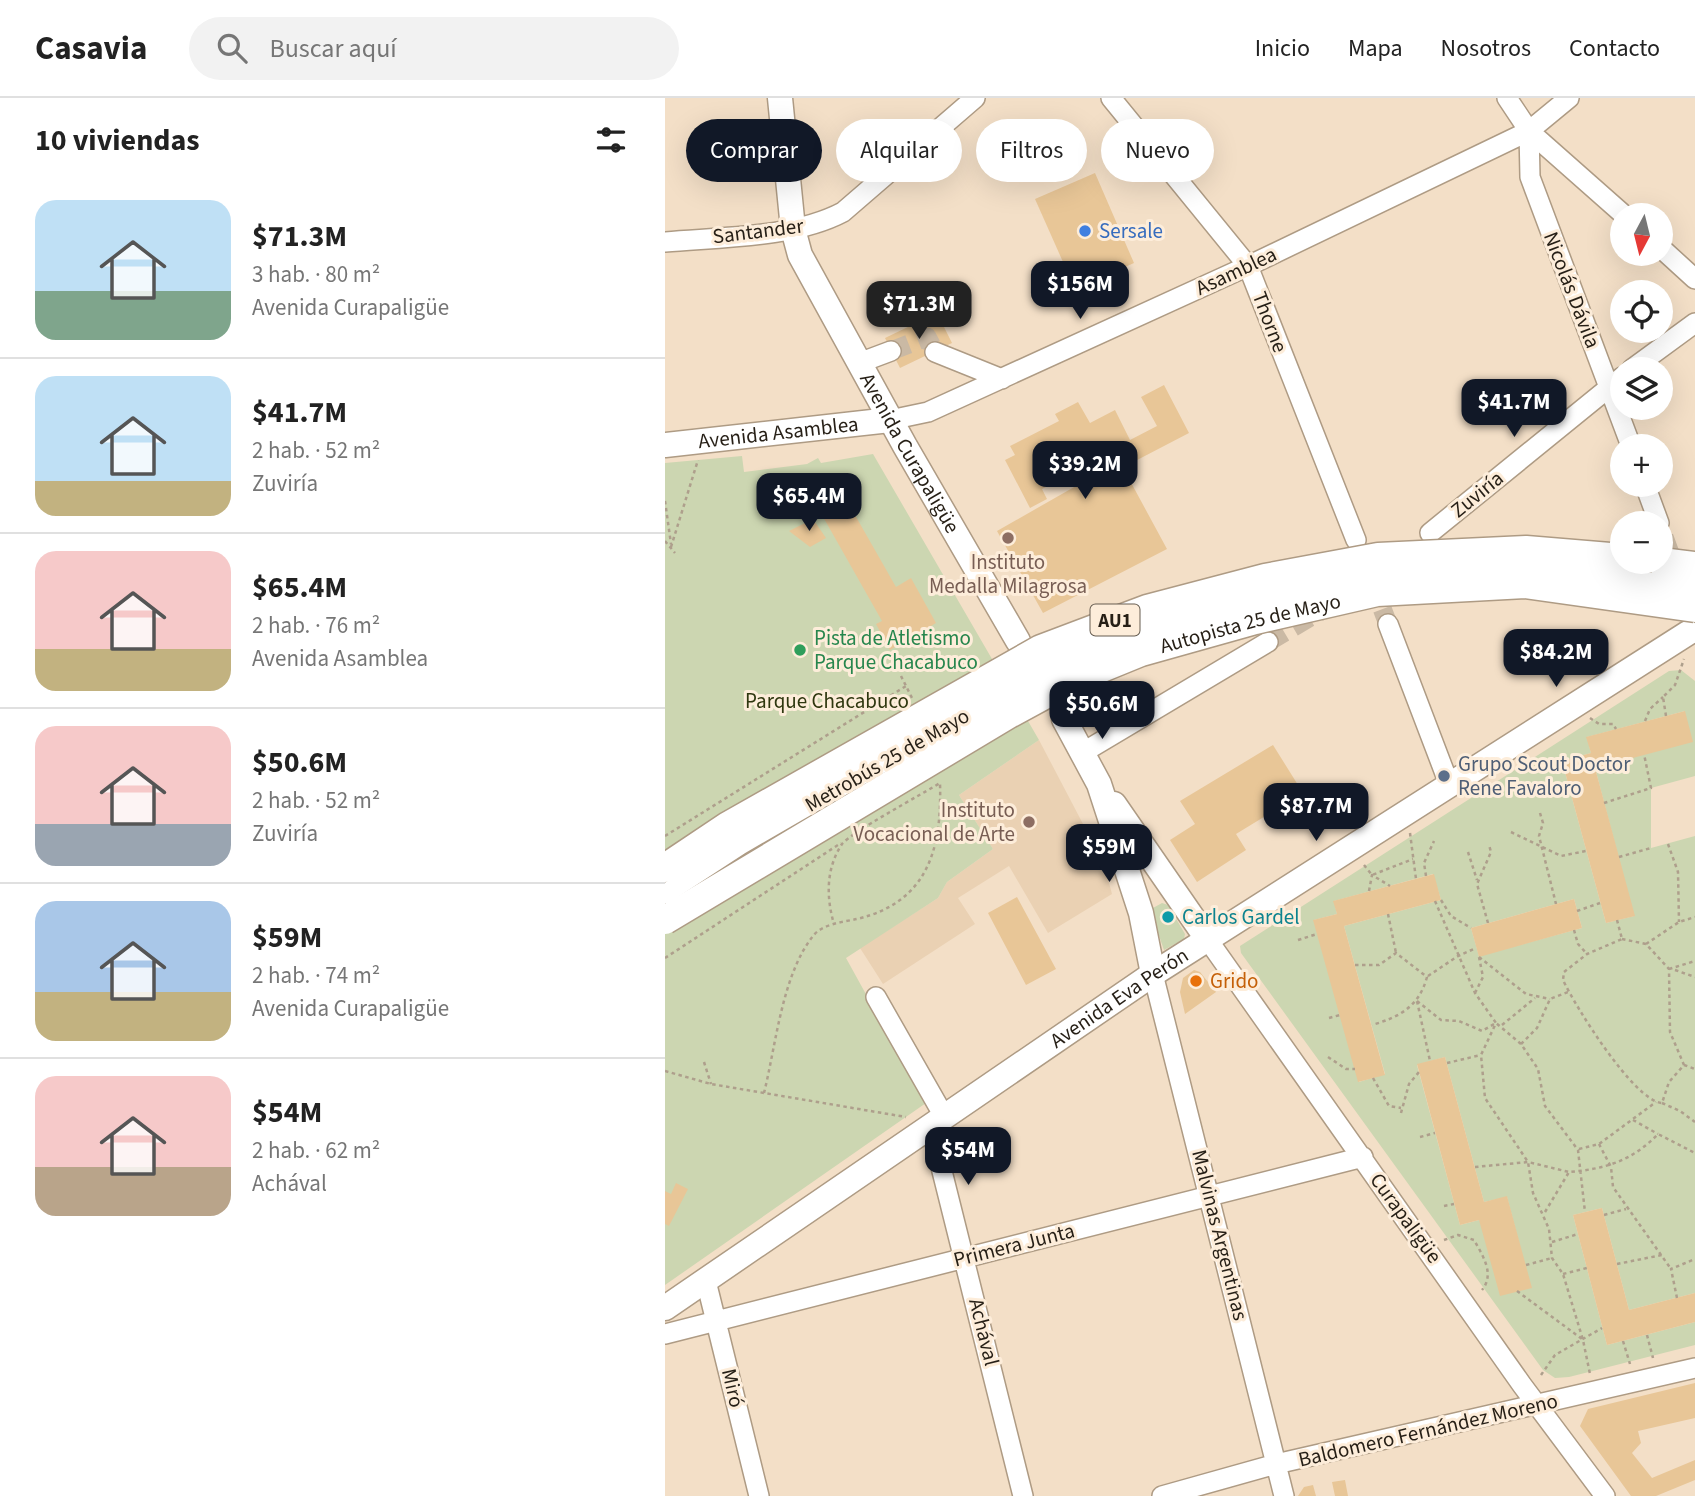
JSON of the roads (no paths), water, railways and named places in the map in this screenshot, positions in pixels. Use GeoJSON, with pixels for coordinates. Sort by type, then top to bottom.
{"type":"FeatureCollection","features":[{"type":"Feature","properties":{"kind":"highway"},"geometry":{"type":"LineString","coordinates":[[1673,548],[1695,566]]}},
{"type":"Feature","properties":{"kind":"highway","name":"Autopista 25 de Mayo"},"geometry":{"type":"LineString","coordinates":[[665,868],[728,826],[1041,649],[1147,609],[1265,578],[1378,557],[1527,550],[1610,557]]}},
{"type":"Feature","properties":{"kind":"highway","name":"Autopista 25 de Mayo"},"geometry":{"type":"LineString","coordinates":[[665,920],[1009,714],[1070,681],[1141,652],[1255,620],[1377,592],[1525,584],[1689,632]]}},
{"type":"Feature","properties":{"kind":"main road","name":"Avenida Curapaligüe"},"geometry":{"type":"LineString","coordinates":[[780,98],[793,229],[800,255],[890,420],[1018,641]]}},
{"type":"Feature","properties":{"kind":"main road","name":"Avenida Asamblea"},"geometry":{"type":"LineString","coordinates":[[665,445],[890,420]]}},
{"type":"Feature","properties":{"kind":"main road","name":"Avenida Eva Perón"},"geometry":{"type":"LineString","coordinates":[[665,1308],[1153,974],[1689,632]]}},
{"type":"Feature","properties":{"kind":"main road"},"geometry":{"type":"LineString","coordinates":[[1064,719],[1099,784],[1208,940]]}},
{"type":"Feature","properties":{"kind":"main road"},"geometry":{"type":"LineString","coordinates":[[1099,784],[1141,913],[1153,974]]}},
{"type":"Feature","properties":{"kind":"main road"},"geometry":{"type":"LineString","coordinates":[[1141,913],[1146,901],[1156,894],[1167,892],[1178,896]]}},
{"type":"Feature","properties":{"kind":"street","name":"Santander"},"geometry":{"type":"LineString","coordinates":[[665,243],[793,229],[825,221],[843,212],[975,98]]}},
{"type":"Feature","properties":{"kind":"street","name":"Thorne"},"geometry":{"type":"LineString","coordinates":[[1111,98],[1248,266],[1356,540]]}},
{"type":"Feature","properties":{"kind":"street"},"geometry":{"type":"LineString","coordinates":[[1507,98],[1529,131],[1610,203]]}},
{"type":"Feature","properties":{"kind":"street","name":"Asamblea"},"geometry":{"type":"LineString","coordinates":[[890,420],[928,412],[1248,266],[1529,131],[1569,98]]}},
{"type":"Feature","properties":{"kind":"street","name":"Nicolás Dávila"},"geometry":{"type":"LineString","coordinates":[[1529,131],[1530,177],[1610,368]]}},
{"type":"Feature","properties":{"kind":"street"},"geometry":{"type":"LineString","coordinates":[[1673,259],[1695,279]]}},
{"type":"Feature","properties":{"kind":"street"},"geometry":{"type":"LineString","coordinates":[[1648,357],[1695,323]]}},
{"type":"Feature","properties":{"kind":"street"},"geometry":{"type":"LineString","coordinates":[[859,363],[891,351]]}},
{"type":"Feature","properties":{"kind":"street"},"geometry":{"type":"LineString","coordinates":[[935,352],[1002,379]]}},
{"type":"Feature","properties":{"kind":"street","name":"Zuviría"},"geometry":{"type":"LineString","coordinates":[[1430,533],[1610,387]]}},
{"type":"Feature","properties":{"kind":"street","name":"Metrobús 25 de Mayo"},"geometry":{"type":"LineString","coordinates":[[665,894],[740,845],[982,705],[1096,646],[1239,602],[1376,575],[1525,568],[1695,587]]}},
{"type":"Feature","properties":{"kind":"street"},"geometry":{"type":"LineString","coordinates":[[1388,624],[1449,784]]}},
{"type":"Feature","properties":{"kind":"street"},"geometry":{"type":"LineString","coordinates":[[1082,753],[1268,642]]}},
{"type":"Feature","properties":{"kind":"street","name":"Curapaligüe"},"geometry":{"type":"LineString","coordinates":[[1208,940],[1538,1406],[1605,1496]]}},
{"type":"Feature","properties":{"kind":"street","name":"Malvinas Argentinas"},"geometry":{"type":"LineString","coordinates":[[1153,974],[1284,1496]]}},
{"type":"Feature","properties":{"kind":"street","name":"Achával"},"geometry":{"type":"LineString","coordinates":[[876,997],[938,1123],[966,1257],[1023,1496]]}},
{"type":"Feature","properties":{"kind":"street","name":"Primera Junta"},"geometry":{"type":"LineString","coordinates":[[665,1334],[1363,1157]]}},
{"type":"Feature","properties":{"kind":"street","name":"Miró"},"geometry":{"type":"LineString","coordinates":[[706,1281],[759,1496]]}},
{"type":"Feature","properties":{"kind":"street","name":"Baldomero Fernández Moreno"},"geometry":{"type":"LineString","coordinates":[[1162,1496],[1276,1464],[1695,1368]]}},
{"type":"Feature","properties":{"kind":"tunnel"},"geometry":{"type":"LineString","coordinates":[[891,351],[927,337],[935,352]]}},
{"type":"Feature","properties":{"kind":"tunnel"},"geometry":{"type":"LineString","coordinates":[[1673,562],[1695,622]]}},
{"type":"Feature","properties":{"kind":"tunnel"},"geometry":{"type":"LineString","coordinates":[[1372,582],[1388,624]]}},
{"type":"Feature","properties":{"kind":"tunnel"},"geometry":{"type":"LineString","coordinates":[[1268,642],[1319,612]]}},
{"type":"Feature","properties":{"kind":"place","name":"Sersale"},"geometry":{"type":"Point","coordinates":[1085,231]}},
{"type":"Feature","properties":{"kind":"place","name":"Instituto Medalla Milagrosa"},"geometry":{"type":"Point","coordinates":[1008,538]}},
{"type":"Feature","properties":{"kind":"place","name":"Pista de Atletismo Parque Chacabuco"},"geometry":{"type":"Point","coordinates":[800,650]}},
{"type":"Feature","properties":{"kind":"place","name":"Grupo Scout Doctor Rene Favaloro"},"geometry":{"type":"Point","coordinates":[1444,776]}},
{"type":"Feature","properties":{"kind":"place","name":"Instituto Vocacional de Arte"},"geometry":{"type":"Point","coordinates":[1029,822]}},
{"type":"Feature","properties":{"kind":"place","name":"Carlos Gardel"},"geometry":{"type":"Point","coordinates":[1168,917]}},
{"type":"Feature","properties":{"kind":"place","name":"Grido"},"geometry":{"type":"Point","coordinates":[1196,981]}},
{"type":"Feature","properties":{"kind":"park label","name":"Parque Chacabuco"},"geometry":{"type":"Point","coordinates":[827,701]}}]}
